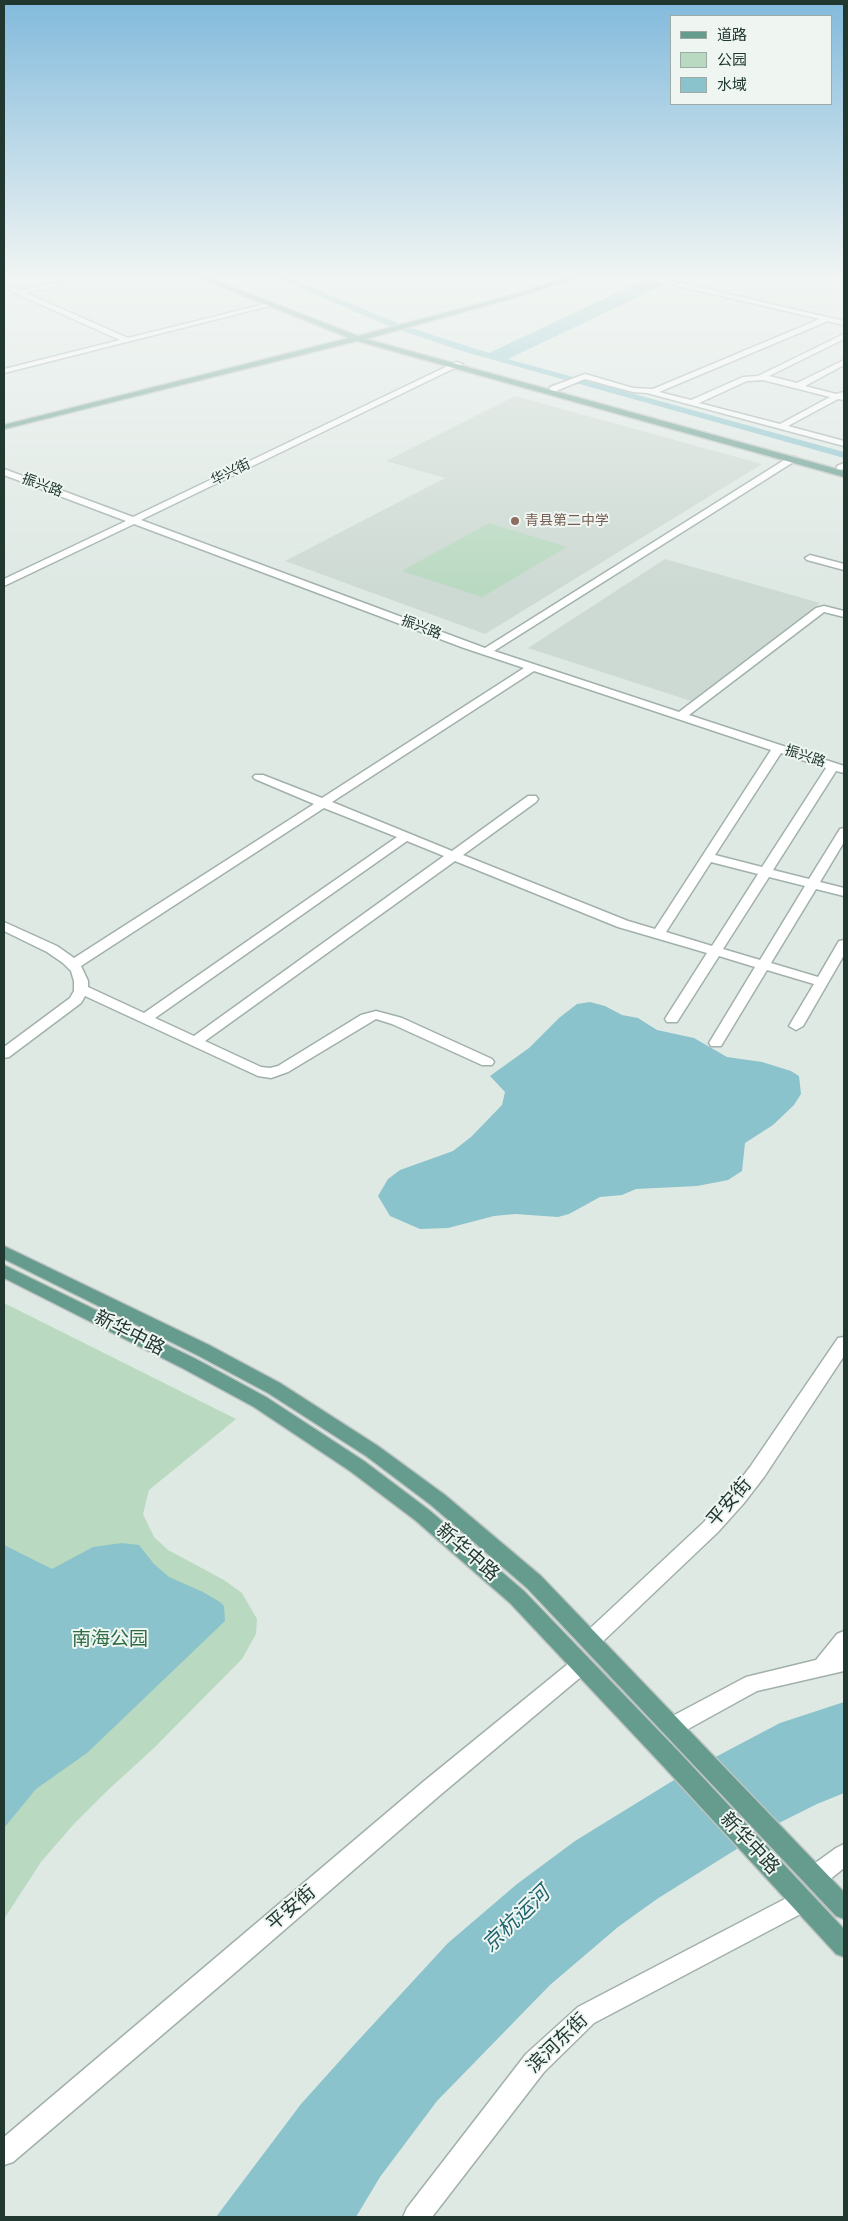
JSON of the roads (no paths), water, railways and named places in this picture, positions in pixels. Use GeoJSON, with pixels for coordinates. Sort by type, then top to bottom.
{"type":"FeatureCollection","features":[{"type":"Feature","properties":{"kind":"main road"},"geometry":{"type":"LineString","coordinates":[[4,423],[173,382]]}},
{"type":"Feature","properties":{"kind":"main road"},"geometry":{"type":"LineString","coordinates":[[4,428],[183,382]]}},
{"type":"Feature","properties":{"kind":"main road"},"geometry":{"type":"LineString","coordinates":[[516,382],[792,459],[843,469]]}},
{"type":"Feature","properties":{"kind":"main road"},"geometry":{"type":"LineString","coordinates":[[523,382],[843,469]]}},
{"type":"Feature","properties":{"kind":"main road","name":"新华中路"},"geometry":{"type":"LineString","coordinates":[[4,1252],[203,1350],[274,1388],[326,1420],[431,1495],[534,1582],[844,1908]]}},
{"type":"Feature","properties":{"kind":"main road","name":"新华中路"},"geometry":{"type":"LineString","coordinates":[[4,1271],[190,1364],[260,1402],[349,1461],[422,1515],[517,1597],[672,1760],[844,1946]]}},
{"type":"Feature","properties":{"kind":"street","name":"华兴街"},"geometry":{"type":"LineString","coordinates":[[4,583],[421,382]]}},
{"type":"Feature","properties":{"kind":"street"},"geometry":{"type":"LineString","coordinates":[[553,389],[569,382]]}},
{"type":"Feature","properties":{"kind":"street"},"geometry":{"type":"LineString","coordinates":[[604,382],[844,444]]}},
{"type":"Feature","properties":{"kind":"street"},"geometry":{"type":"LineString","coordinates":[[650,392],[675,382]]}},
{"type":"Feature","properties":{"kind":"street"},"geometry":{"type":"LineString","coordinates":[[692,403],[740,382]]}},
{"type":"Feature","properties":{"kind":"street"},"geometry":{"type":"LineString","coordinates":[[781,382],[842,396]]}},
{"type":"Feature","properties":{"kind":"street"},"geometry":{"type":"LineString","coordinates":[[798,386],[806,382]]}},
{"type":"Feature","properties":{"kind":"street"},"geometry":{"type":"LineString","coordinates":[[781,427],[842,396]]}},
{"type":"Feature","properties":{"kind":"street"},"geometry":{"type":"LineString","coordinates":[[486,652],[792,459]]}},
{"type":"Feature","properties":{"kind":"street","name":"振兴路"},"geometry":{"type":"LineString","coordinates":[[4,472],[486,652],[839,768]]}},
{"type":"Feature","properties":{"kind":"street"},"geometry":{"type":"LineString","coordinates":[[810,558],[844,567]]}},
{"type":"Feature","properties":{"kind":"street"},"geometry":{"type":"LineString","coordinates":[[681,716],[820,610],[824,609],[844,614]]}},
{"type":"Feature","properties":{"kind":"street"},"geometry":{"type":"LineString","coordinates":[[73,966],[532,668]]}},
{"type":"Feature","properties":{"kind":"street"},"geometry":{"type":"LineString","coordinates":[[658,934],[778,748]]}},
{"type":"Feature","properties":{"kind":"street"},"geometry":{"type":"LineString","coordinates":[[672,1019],[766,872],[839,768]]}},
{"type":"Feature","properties":{"kind":"street"},"geometry":{"type":"LineString","coordinates":[[258,777],[603,917],[822,982]]}},
{"type":"Feature","properties":{"kind":"street"},"geometry":{"type":"LineString","coordinates":[[195,1042],[451,855],[532,799]]}},
{"type":"Feature","properties":{"kind":"street"},"geometry":{"type":"LineString","coordinates":[[716,1042],[844,832]]}},
{"type":"Feature","properties":{"kind":"street"},"geometry":{"type":"LineString","coordinates":[[144,1018],[405,837]]}},
{"type":"Feature","properties":{"kind":"street"},"geometry":{"type":"LineString","coordinates":[[708,857],[844,892]]}},
{"type":"Feature","properties":{"kind":"street"},"geometry":{"type":"LineString","coordinates":[[4,926],[52,949],[73,966],[81,981],[81,989],[76,1000],[4,1054]]}},
{"type":"Feature","properties":{"kind":"street"},"geometry":{"type":"LineString","coordinates":[[796,1026],[844,944]]}},
{"type":"Feature","properties":{"kind":"street"},"geometry":{"type":"LineString","coordinates":[[81,989],[258,1072],[271,1073],[294,1063],[366,1018],[376,1015],[397,1021],[487,1062]]}},
{"type":"Feature","properties":{"kind":"street","name":"平安街"},"geometry":{"type":"LineString","coordinates":[[590,1640],[711,1527],[737,1498],[757,1472],[844,1343]]}},
{"type":"Feature","properties":{"kind":"street"},"geometry":{"type":"LineString","coordinates":[[822,1667],[844,1640]]}},
{"type":"Feature","properties":{"kind":"street"},"geometry":{"type":"LineString","coordinates":[[672,1727],[753,1683],[844,1662]]}},
{"type":"Feature","properties":{"kind":"street","name":"平安街"},"geometry":{"type":"LineString","coordinates":[[4,2153],[431,1789],[581,1665]]}},
{"type":"Feature","properties":{"kind":"street"},"geometry":{"type":"LineString","coordinates":[[815,1877],[844,1855]]}},
{"type":"Feature","properties":{"kind":"street","name":"滨河东街"},"geometry":{"type":"LineString","coordinates":[[416,2217],[535,2063],[586,2015],[802,1901]]}},
{"type":"Feature","properties":{"kind":"water"},"geometry":{"type":"Polygon","coordinates":[[[571,382],[590,382],[844,452],[844,458],[571,382]]]}},
{"type":"Feature","properties":{"kind":"water"},"geometry":{"type":"Polygon","coordinates":[[[590,1002],[605,1006],[622,1015],[638,1018],[657,1030],[694,1038],[727,1057],[762,1062],[791,1071],[799,1076],[801,1094],[794,1105],[773,1125],[745,1143],[742,1171],[728,1180],[697,1186],[636,1189],[622,1195],[600,1197],[569,1214],[558,1217],[515,1214],[494,1216],[448,1228],[420,1229],[390,1216],[378,1196],[388,1179],[400,1170],[453,1151],[471,1137],[502,1105],[505,1092],[490,1076],[529,1048],[559,1018],[577,1004],[590,1002]]]}},
{"type":"Feature","properties":{"kind":"water"},"geometry":{"type":"Polygon","coordinates":[[[122,1543],[139,1545],[154,1564],[169,1577],[220,1602],[224,1606],[225,1621],[87,1753],[36,1789],[4,1828],[4,1545],[52,1569],[93,1547],[122,1543]]]}},
{"type":"Feature","properties":{"kind":"water","name":"京杭运河"},"geometry":{"type":"Polygon","coordinates":[[[844,1702],[844,1793],[775,1825],[657,1899],[618,1927],[550,1985],[437,2101],[380,2177],[356,2217],[216,2217],[301,2104],[354,2045],[448,1943],[517,1884],[575,1841],[687,1772],[780,1723],[844,1702]]]}},
{"type":"Feature","properties":{"kind":"place","name":"青县第二中学"},"geometry":{"type":"Point","coordinates":[515,521]}},
{"type":"Feature","properties":{"kind":"park label","name":"南海公园"},"geometry":{"type":"Point","coordinates":[110,1640]}}]}
